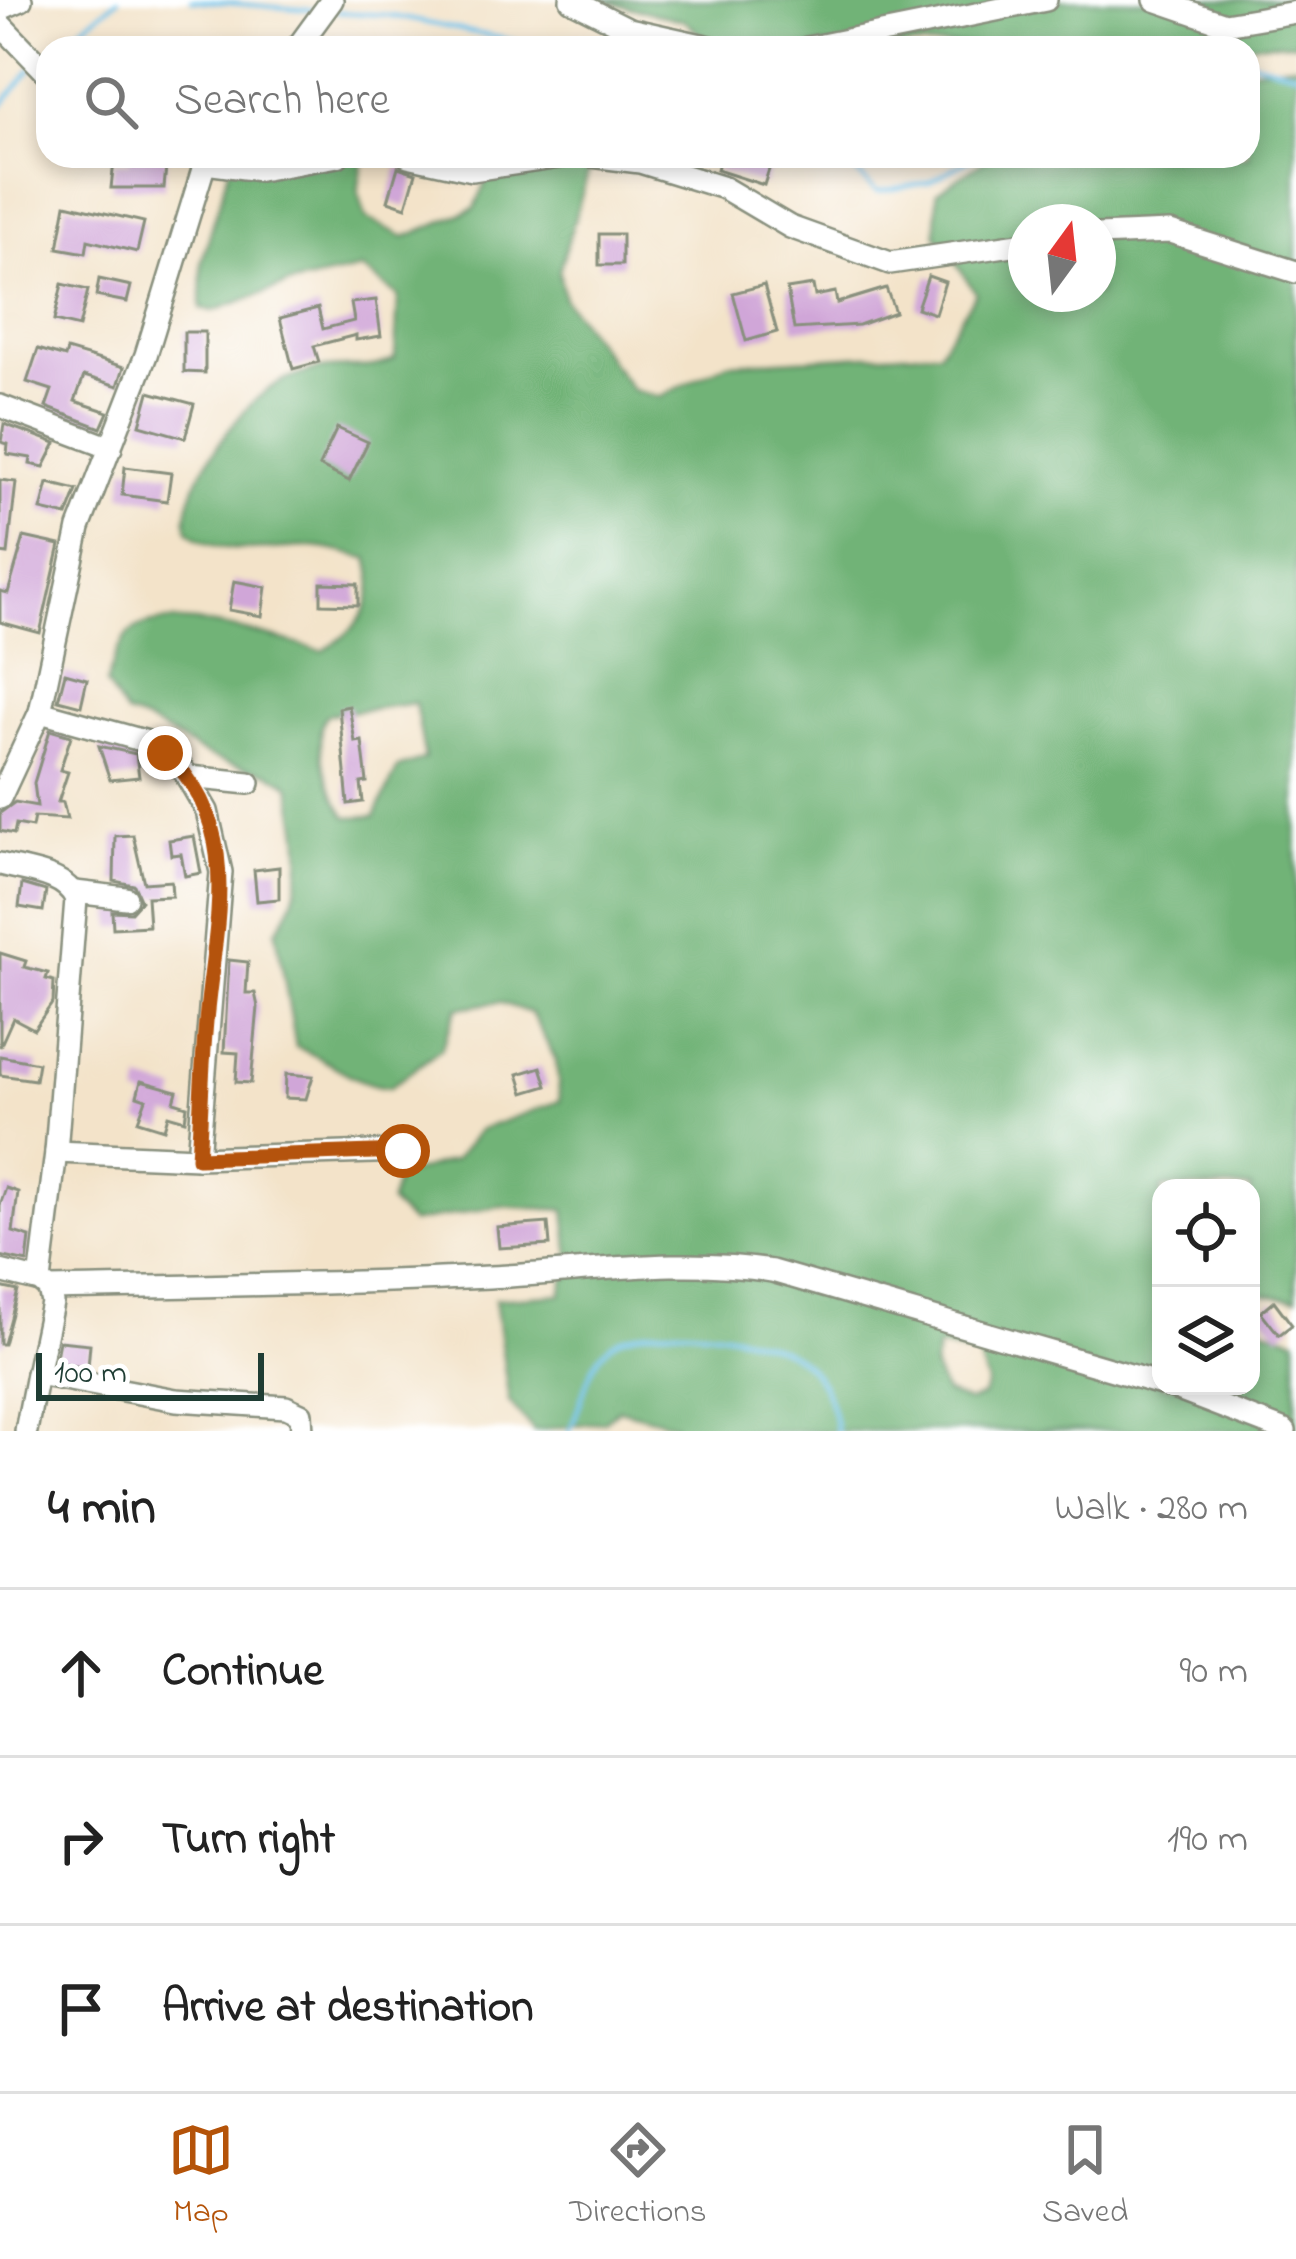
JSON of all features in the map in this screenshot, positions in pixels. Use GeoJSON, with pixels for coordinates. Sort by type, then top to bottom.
{"type":"FeatureCollection","features":[{"type":"Feature","properties":{"kind":"street"},"geometry":{"type":"LineString","coordinates":[[0,8],[21,0]]}},
{"type":"Feature","properties":{"kind":"street"},"geometry":{"type":"LineString","coordinates":[[308,36],[332,0]]}},
{"type":"Feature","properties":{"kind":"street"},"geometry":{"type":"LineString","coordinates":[[571,0],[629,29],[661,36]]}},
{"type":"Feature","properties":{"kind":"street"},"geometry":{"type":"LineString","coordinates":[[867,36],[1046,0]]}},
{"type":"Feature","properties":{"kind":"street"},"geometry":{"type":"LineString","coordinates":[[1155,0],[1225,24],[1296,12]]}},
{"type":"Feature","properties":{"kind":"street"},"geometry":{"type":"LineString","coordinates":[[0,24],[36,62]]}},
{"type":"Feature","properties":{"kind":"street"},"geometry":{"type":"LineString","coordinates":[[0,798],[40,712],[80,528],[112,448],[203,168]]}},
{"type":"Feature","properties":{"kind":"street"},"geometry":{"type":"LineString","coordinates":[[659,168],[724,188],[790,226],[890,262],[1008,246]]}},
{"type":"Feature","properties":{"kind":"street"},"geometry":{"type":"LineString","coordinates":[[1116,234],[1170,232],[1296,272]]}},
{"type":"Feature","properties":{"kind":"street"},"geometry":{"type":"LineString","coordinates":[[0,406],[112,448]]}},
{"type":"Feature","properties":{"kind":"street"},"geometry":{"type":"LineString","coordinates":[[40,712],[148,742],[189,778],[207,812],[221,872],[198,1158]]}},
{"type":"Feature","properties":{"kind":"street"},"geometry":{"type":"LineString","coordinates":[[189,778],[249,783]]}},
{"type":"Feature","properties":{"kind":"street"},"geometry":{"type":"LineString","coordinates":[[0,864],[53,878],[82,894],[126,898]]}},
{"type":"Feature","properties":{"kind":"street"},"geometry":{"type":"LineString","coordinates":[[26,1431],[52,1303],[44,1285],[82,894]]}},
{"type":"Feature","properties":{"kind":"street"},"geometry":{"type":"LineString","coordinates":[[56,1152],[198,1158],[403,1151]]}},
{"type":"Feature","properties":{"kind":"street"},"geometry":{"type":"LineString","coordinates":[[0,1271],[44,1285],[357,1283],[538,1275],[632,1264],[728,1264],[772,1271],[1152,1382]]}},
{"type":"Feature","properties":{"kind":"street"},"geometry":{"type":"LineString","coordinates":[[37,1373],[176,1400],[286,1407],[301,1414],[302,1431]]}},
{"type":"Feature","properties":{"kind":"street"},"geometry":{"type":"LineString","coordinates":[[1190,1395],[1285,1431]]}},
{"type":"Feature","properties":{"kind":"green space"},"geometry":{"type":"Polygon","coordinates":[[[601,0],[1296,0],[1296,43],[1260,43],[1260,36],[702,36],[685,21],[601,0]]]}},
{"type":"Feature","properties":{"kind":"green space"},"geometry":{"type":"Polygon","coordinates":[[[1296,64],[1296,1299],[1260,1293],[1260,1179],[1152,1179],[1152,1395],[1260,1395],[1260,1323],[1265,1329],[1296,1338],[1296,1431],[674,1431],[675,1424],[619,1409],[604,1421],[534,1431],[509,1402],[495,1299],[561,1294],[570,1256],[565,1210],[500,1206],[411,1223],[390,1203],[397,1177],[454,1160],[479,1130],[560,1101],[556,1060],[531,1013],[499,1002],[457,1008],[441,1049],[390,1087],[353,1077],[296,1047],[276,931],[299,878],[298,824],[290,785],[211,757],[126,715],[106,684],[126,638],[147,624],[224,626],[323,651],[356,624],[369,601],[368,558],[317,547],[230,549],[188,530],[192,495],[213,453],[269,389],[312,371],[376,366],[395,358],[398,296],[362,269],[287,285],[213,311],[201,308],[202,261],[229,168],[362,168],[358,191],[366,218],[405,237],[475,208],[491,168],[589,168],[559,271],[564,299],[632,390],[660,397],[728,363],[939,351],[976,293],[936,234],[937,192],[973,168],[1260,168],[1260,68],[1296,64]],[[415,703],[326,715],[322,725],[324,767],[348,817],[375,816],[398,768],[425,759],[415,703]],[[938,1347],[933,1367],[945,1393],[969,1402],[983,1396],[987,1383],[978,1355],[938,1347]]]}},
{"type":"Feature","properties":{"kind":"building"},"geometry":{"type":"Polygon","coordinates":[[[113,168],[166,168],[164,188],[111,188],[113,168]]]}},
{"type":"Feature","properties":{"kind":"building"},"geometry":{"type":"Polygon","coordinates":[[[398,168],[416,173],[406,207],[388,201],[398,168]]]}},
{"type":"Feature","properties":{"kind":"building"},"geometry":{"type":"Polygon","coordinates":[[[717,168],[769,168],[764,185],[717,168]]]}},
{"type":"Feature","properties":{"kind":"building"},"geometry":{"type":"Polygon","coordinates":[[[66,204],[144,222],[137,252],[88,240],[86,253],[58,248],[66,204]]]}},
{"type":"Feature","properties":{"kind":"building"},"geometry":{"type":"Polygon","coordinates":[[[599,234],[622,234],[622,265],[599,265],[599,234]]]}},
{"type":"Feature","properties":{"kind":"building"},"geometry":{"type":"Polygon","coordinates":[[[928,276],[945,282],[935,314],[917,308],[928,276]]]}},
{"type":"Feature","properties":{"kind":"building"},"geometry":{"type":"Polygon","coordinates":[[[99,279],[131,286],[127,302],[96,296],[99,279]]]}},
{"type":"Feature","properties":{"kind":"building"},"geometry":{"type":"Polygon","coordinates":[[[62,284],[88,290],[79,327],[54,321],[62,284]]]}},
{"type":"Feature","properties":{"kind":"building"},"geometry":{"type":"Polygon","coordinates":[[[764,285],[777,332],[746,341],[733,293],[764,285]]]}},
{"type":"Feature","properties":{"kind":"building"},"geometry":{"type":"Polygon","coordinates":[[[813,285],[815,296],[835,292],[837,303],[886,288],[895,312],[859,325],[794,329],[787,289],[813,285]]]}},
{"type":"Feature","properties":{"kind":"building"},"geometry":{"type":"Polygon","coordinates":[[[376,300],[381,336],[356,340],[356,335],[314,346],[319,362],[293,369],[280,318],[318,308],[323,329],[354,321],[351,303],[376,300]]]}},
{"type":"Feature","properties":{"kind":"building"},"geometry":{"type":"Polygon","coordinates":[[[184,332],[205,332],[205,373],[184,372],[184,332]]]}},
{"type":"Feature","properties":{"kind":"building"},"geometry":{"type":"Polygon","coordinates":[[[38,349],[65,357],[67,350],[124,367],[118,386],[84,376],[75,401],[108,412],[101,428],[46,407],[52,390],[27,382],[38,349]]]}},
{"type":"Feature","properties":{"kind":"building"},"geometry":{"type":"Polygon","coordinates":[[[149,392],[194,404],[185,438],[140,425],[149,392]]]}},
{"type":"Feature","properties":{"kind":"building"},"geometry":{"type":"Polygon","coordinates":[[[4,424],[56,443],[44,467],[30,464],[31,458],[7,454],[8,444],[1,442],[4,424]]]}},
{"type":"Feature","properties":{"kind":"building"},"geometry":{"type":"Polygon","coordinates":[[[337,428],[368,442],[349,481],[319,466],[337,428]]]}},
{"type":"Feature","properties":{"kind":"building"},"geometry":{"type":"Polygon","coordinates":[[[125,467],[171,473],[167,501],[122,495],[125,467]]]}},
{"type":"Feature","properties":{"kind":"building"},"geometry":{"type":"Polygon","coordinates":[[[0,480],[16,482],[8,554],[0,553],[0,480]]]}},
{"type":"Feature","properties":{"kind":"building"},"geometry":{"type":"Polygon","coordinates":[[[48,483],[77,490],[67,516],[41,510],[48,483]]]}},
{"type":"Feature","properties":{"kind":"building"},"geometry":{"type":"Polygon","coordinates":[[[24,537],[60,545],[40,633],[0,622],[0,591],[8,593],[24,537]]]}},
{"type":"Feature","properties":{"kind":"building"},"geometry":{"type":"Polygon","coordinates":[[[234,581],[266,587],[262,616],[229,610],[234,581]]]}},
{"type":"Feature","properties":{"kind":"building"},"geometry":{"type":"Polygon","coordinates":[[[321,583],[358,584],[358,605],[321,604],[321,583]]]}},
{"type":"Feature","properties":{"kind":"building"},"geometry":{"type":"Polygon","coordinates":[[[65,673],[87,679],[81,706],[58,700],[65,673]]]}},
{"type":"Feature","properties":{"kind":"building"},"geometry":{"type":"Polygon","coordinates":[[[349,706],[355,742],[362,741],[367,782],[361,783],[363,802],[348,804],[339,708],[349,706]]]}},
{"type":"Feature","properties":{"kind":"building"},"geometry":{"type":"Polygon","coordinates":[[[50,730],[71,736],[60,770],[68,772],[58,802],[63,802],[67,819],[34,817],[32,827],[16,824],[14,834],[0,831],[0,813],[15,802],[37,806],[34,783],[50,730]]]}},
{"type":"Feature","properties":{"kind":"building"},"geometry":{"type":"Polygon","coordinates":[[[99,746],[136,754],[139,777],[110,780],[99,746]]]}},
{"type":"Feature","properties":{"kind":"building"},"geometry":{"type":"Polygon","coordinates":[[[133,835],[144,883],[171,881],[172,896],[147,897],[149,926],[113,928],[112,911],[131,912],[141,901],[134,885],[114,881],[115,836],[133,835]]]}},
{"type":"Feature","properties":{"kind":"building"},"geometry":{"type":"Polygon","coordinates":[[[194,836],[201,873],[185,876],[181,854],[171,855],[169,840],[194,836]]]}},
{"type":"Feature","properties":{"kind":"building"},"geometry":{"type":"Polygon","coordinates":[[[279,867],[279,899],[257,901],[254,870],[279,867]]]}},
{"type":"Feature","properties":{"kind":"building"},"geometry":{"type":"Polygon","coordinates":[[[22,884],[46,891],[43,911],[19,907],[22,884]]]}},
{"type":"Feature","properties":{"kind":"building"},"geometry":{"type":"Polygon","coordinates":[[[0,953],[26,961],[24,967],[48,973],[46,979],[54,981],[53,1002],[34,1029],[13,1018],[0,1047],[0,953]]]}},
{"type":"Feature","properties":{"kind":"building"},"geometry":{"type":"Polygon","coordinates":[[[229,960],[248,962],[246,993],[255,993],[258,1007],[251,1083],[236,1082],[238,1053],[224,1052],[229,960]]]}},
{"type":"Feature","properties":{"kind":"building"},"geometry":{"type":"Polygon","coordinates":[[[0,1056],[38,1063],[35,1080],[0,1075],[0,1056]]]}},
{"type":"Feature","properties":{"kind":"building"},"geometry":{"type":"Polygon","coordinates":[[[541,1067],[547,1086],[524,1093],[518,1074],[541,1067]]]}},
{"type":"Feature","properties":{"kind":"building"},"geometry":{"type":"Polygon","coordinates":[[[286,1074],[313,1076],[306,1099],[285,1098],[286,1074]]]}},
{"type":"Feature","properties":{"kind":"building"},"geometry":{"type":"Polygon","coordinates":[[[141,1081],[177,1091],[174,1102],[187,1106],[185,1120],[168,1115],[164,1129],[138,1121],[146,1099],[137,1096],[141,1081]]]}},
{"type":"Feature","properties":{"kind":"building"},"geometry":{"type":"Polygon","coordinates":[[[6,1188],[18,1192],[13,1232],[30,1237],[27,1262],[0,1256],[0,1205],[6,1188]]]}},
{"type":"Feature","properties":{"kind":"building"},"geometry":{"type":"Polygon","coordinates":[[[548,1223],[550,1245],[499,1248],[497,1227],[548,1223]]]}},
{"type":"Feature","properties":{"kind":"building"},"geometry":{"type":"Polygon","coordinates":[[[0,1287],[18,1291],[4,1344],[0,1344],[0,1287]]]}},
{"type":"Feature","properties":{"kind":"building"},"geometry":{"type":"Polygon","coordinates":[[[1274,1301],[1292,1325],[1279,1335],[1261,1312],[1274,1301]]]}},
{"type":"Feature","properties":{"kind":"building"},"geometry":{"type":"Polygon","coordinates":[[[59,1341],[90,1344],[88,1367],[55,1362],[59,1341]]]}},
{"type":"Feature","properties":{"kind":"waterway"},"geometry":{"type":"LineString","coordinates":[[70,36],[118,0]]}},
{"type":"Feature","properties":{"kind":"waterway"},"geometry":{"type":"LineString","coordinates":[[191,0],[312,10]]}},
{"type":"Feature","properties":{"kind":"waterway"},"geometry":{"type":"LineString","coordinates":[[336,12],[387,15],[490,36]]}},
{"type":"Feature","properties":{"kind":"waterway"},"geometry":{"type":"LineString","coordinates":[[1260,63],[1296,72]]}},
{"type":"Feature","properties":{"kind":"waterway"},"geometry":{"type":"LineString","coordinates":[[0,108],[31,69]]}},
{"type":"Feature","properties":{"kind":"waterway"},"geometry":{"type":"LineString","coordinates":[[852,168],[877,192],[929,182],[954,168]]}},
{"type":"Feature","properties":{"kind":"waterway"},"geometry":{"type":"LineString","coordinates":[[569,1431],[595,1364],[609,1346],[627,1336],[679,1329],[765,1343],[805,1364],[823,1386],[836,1431]]}},
{"type":"Feature","properties":{"kind":"route"},"geometry":{"type":"LineString","coordinates":[[165,753],[182,768],[207,812],[221,872],[198,1158],[403,1151]]}}]}
